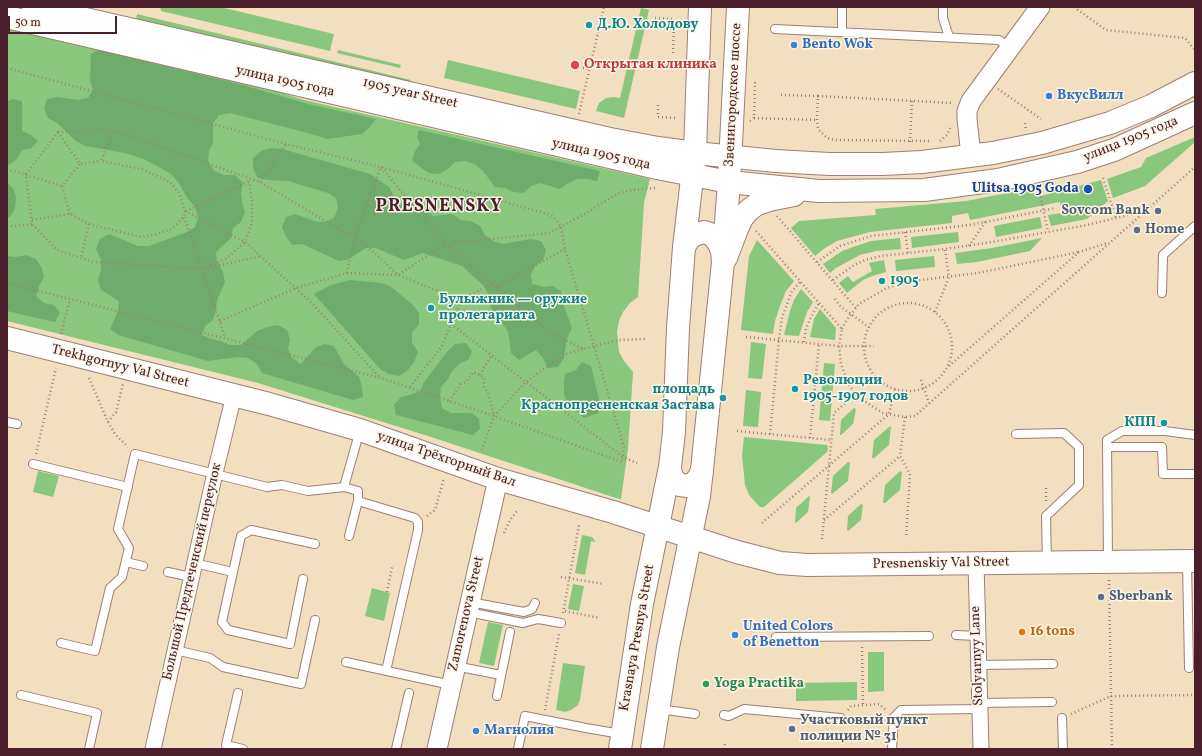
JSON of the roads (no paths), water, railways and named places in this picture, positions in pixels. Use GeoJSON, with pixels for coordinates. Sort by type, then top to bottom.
{"type":"FeatureCollection","features":[{"type":"Feature","properties":{"kind":"main road","name":"1905 year Street"},"geometry":{"type":"LineString","coordinates":[[33,7],[586,134],[658,148],[695,153]]}},
{"type":"Feature","properties":{"kind":"main road"},"geometry":{"type":"LineString","coordinates":[[693,176],[700,7]]}},
{"type":"Feature","properties":{"kind":"main road","name":"Звенигородское шоссе"},"geometry":{"type":"LineString","coordinates":[[729,182],[738,7]]}},
{"type":"Feature","properties":{"kind":"main road","name":"улица 1905 года"},"geometry":{"type":"LineString","coordinates":[[7,17],[693,176],[729,182],[819,191],[924,190],[998,180],[1068,164],[1114,150],[1195,113]]}},
{"type":"Feature","properties":{"kind":"main road","name":"улица 1905 года"},"geometry":{"type":"LineString","coordinates":[[695,153],[776,161],[837,164],[922,162],[971,156],[1061,138],[1110,123],[1151,106],[1195,83]]}},
{"type":"Feature","properties":{"kind":"main road"},"geometry":{"type":"LineString","coordinates":[[992,153],[1003,155],[1009,164],[1007,174],[998,180]]}},
{"type":"Feature","properties":{"kind":"main road","name":"Krasnaya Presnya Street"},"geometry":{"type":"LineString","coordinates":[[621,741],[642,604],[670,467],[674,432],[678,328],[684,247],[693,176]]}},
{"type":"Feature","properties":{"kind":"main road"},"geometry":{"type":"LineString","coordinates":[[652,749],[668,647],[699,496],[729,182]]}},
{"type":"Feature","properties":{"kind":"main road"},"geometry":{"type":"LineString","coordinates":[[722,266],[742,218],[749,210],[757,204],[769,200],[819,191]]}},
{"type":"Feature","properties":{"kind":"main road"},"geometry":{"type":"LineString","coordinates":[[684,247],[689,239],[694,235],[704,232],[710,234],[719,244],[722,251],[722,266]]}},
{"type":"Feature","properties":{"kind":"main road","name":"Trekhgornyy Val Street"},"geometry":{"type":"LineString","coordinates":[[7,338],[234,395]]}},
{"type":"Feature","properties":{"kind":"main road","name":"улица Трёхгорный Вал"},"geometry":{"type":"LineString","coordinates":[[234,395],[360,430],[498,479],[691,537]]}},
{"type":"Feature","properties":{"kind":"main road"},"geometry":{"type":"LineString","coordinates":[[670,467],[671,475],[674,480],[680,485],[688,486],[695,482],[702,470]]}},
{"type":"Feature","properties":{"kind":"main road","name":"Presnenskiy Val Street"},"geometry":{"type":"LineString","coordinates":[[691,537],[737,552],[780,563],[807,565],[1046,563],[1108,571],[1191,561]]}},
{"type":"Feature","properties":{"kind":"street"},"geometry":{"type":"LineString","coordinates":[[971,156],[967,111],[971,101],[1040,7]]}},
{"type":"Feature","properties":{"kind":"street"},"geometry":{"type":"LineString","coordinates":[[1061,138],[1053,144],[1051,149],[1052,154],[1058,163],[1068,164]]}},
{"type":"Feature","properties":{"kind":"street","name":"Большой Предтеченский переулок"},"geometry":{"type":"LineString","coordinates":[[152,749],[192,570],[234,395]]}},
{"type":"Feature","properties":{"kind":"street","name":"Zamorenova Street"},"geometry":{"type":"LineString","coordinates":[[437,749],[468,606],[498,479]]}},
{"type":"Feature","properties":{"kind":"street","name":"Stolyarnyy Lane"},"geometry":{"type":"LineString","coordinates":[[976,563],[977,636],[982,749]]}},
{"type":"Feature","properties":{"kind":"lane"},"geometry":{"type":"LineString","coordinates":[[842,7],[842,32]]}},
{"type":"Feature","properties":{"kind":"lane"},"geometry":{"type":"LineString","coordinates":[[943,7],[943,18],[948,38]]}},
{"type":"Feature","properties":{"kind":"lane"},"geometry":{"type":"LineString","coordinates":[[775,29],[999,40],[1010,48]]}},
{"type":"Feature","properties":{"kind":"lane"},"geometry":{"type":"LineString","coordinates":[[1162,293],[1163,255],[1195,226]]}},
{"type":"Feature","properties":{"kind":"lane"},"geometry":{"type":"LineString","coordinates":[[7,422],[17,424]]}},
{"type":"Feature","properties":{"kind":"lane"},"geometry":{"type":"LineString","coordinates":[[344,487],[360,430]]}},
{"type":"Feature","properties":{"kind":"lane"},"geometry":{"type":"LineString","coordinates":[[1108,571],[1107,440],[1122,431],[1165,430],[1195,435]]}},
{"type":"Feature","properties":{"kind":"lane"},"geometry":{"type":"LineString","coordinates":[[1016,434],[1064,433],[1079,448],[1079,485],[1046,516],[1046,563]]}},
{"type":"Feature","properties":{"kind":"lane"},"geometry":{"type":"LineString","coordinates":[[1107,447],[1162,447],[1163,474],[1195,474]]}},
{"type":"Feature","properties":{"kind":"lane"},"geometry":{"type":"LineString","coordinates":[[61,643],[95,651],[110,588],[122,577],[129,548],[118,529],[135,454],[267,487],[282,485],[308,492],[344,487],[358,491],[358,501],[350,536]]}},
{"type":"Feature","properties":{"kind":"lane"},"geometry":{"type":"LineString","coordinates":[[33,464],[128,487]]}},
{"type":"Feature","properties":{"kind":"lane"},"geometry":{"type":"LineString","coordinates":[[358,501],[414,518],[418,522],[418,530],[386,671]]}},
{"type":"Feature","properties":{"kind":"lane"},"geometry":{"type":"LineString","coordinates":[[303,579],[290,644],[228,630],[222,622],[241,536],[250,530],[315,544]]}},
{"type":"Feature","properties":{"kind":"lane"},"geometry":{"type":"LineString","coordinates":[[1189,668],[1191,561]]}},
{"type":"Feature","properties":{"kind":"lane"},"geometry":{"type":"LineString","coordinates":[[126,562],[143,566]]}},
{"type":"Feature","properties":{"kind":"lane"},"geometry":{"type":"LineString","coordinates":[[168,572],[192,570],[233,572]]}},
{"type":"Feature","properties":{"kind":"lane"},"geometry":{"type":"LineString","coordinates":[[468,606],[520,612],[532,609],[535,604]]}},
{"type":"Feature","properties":{"kind":"lane"},"geometry":{"type":"LineString","coordinates":[[468,606],[522,623],[538,620],[561,623]]}},
{"type":"Feature","properties":{"kind":"lane"},"geometry":{"type":"LineString","coordinates":[[175,650],[210,658],[223,667],[242,675],[301,684],[315,620]]}},
{"type":"Feature","properties":{"kind":"lane"},"geometry":{"type":"LineString","coordinates":[[497,696],[510,632]]}},
{"type":"Feature","properties":{"kind":"lane"},"geometry":{"type":"LineString","coordinates":[[956,635],[977,636]]}},
{"type":"Feature","properties":{"kind":"lane"},"geometry":{"type":"LineString","coordinates":[[776,637],[929,636]]}},
{"type":"Feature","properties":{"kind":"lane"},"geometry":{"type":"LineString","coordinates":[[346,662],[451,685]]}},
{"type":"Feature","properties":{"kind":"lane"},"geometry":{"type":"LineString","coordinates":[[978,665],[1052,664]]}},
{"type":"Feature","properties":{"kind":"lane"},"geometry":{"type":"LineString","coordinates":[[455,666],[501,675]]}},
{"type":"Feature","properties":{"kind":"lane"},"geometry":{"type":"LineString","coordinates":[[238,693],[226,745],[244,749]]}},
{"type":"Feature","properties":{"kind":"lane"},"geometry":{"type":"LineString","coordinates":[[396,749],[409,693]]}},
{"type":"Feature","properties":{"kind":"lane"},"geometry":{"type":"LineString","coordinates":[[21,695],[97,713],[89,749]]}},
{"type":"Feature","properties":{"kind":"lane"},"geometry":{"type":"LineString","coordinates":[[892,749],[894,716],[901,710],[1052,702]]}},
{"type":"Feature","properties":{"kind":"lane"},"geometry":{"type":"LineString","coordinates":[[658,708],[695,714]]}},
{"type":"Feature","properties":{"kind":"lane"},"geometry":{"type":"LineString","coordinates":[[724,715],[729,716],[744,709],[841,718]]}},
{"type":"Feature","properties":{"kind":"lane"},"geometry":{"type":"LineString","coordinates":[[518,749],[525,716],[586,728],[621,741]]}},
{"type":"Feature","properties":{"kind":"lane"},"geometry":{"type":"LineString","coordinates":[[1062,718],[1063,749]]}},
{"type":"Feature","properties":{"kind":"place","name":"Д.Ю. Холодову"},"geometry":{"type":"Point","coordinates":[589,25]}},
{"type":"Feature","properties":{"kind":"place","name":"Bento Wok"},"geometry":{"type":"Point","coordinates":[794,45]}},
{"type":"Feature","properties":{"kind":"place","name":"Открытая клиника"},"geometry":{"type":"Point","coordinates":[575,65]}},
{"type":"Feature","properties":{"kind":"place","name":"ВкусВилл"},"geometry":{"type":"Point","coordinates":[1049,96]}},
{"type":"Feature","properties":{"kind":"place","name":"Ulitsa 1905 Goda"},"geometry":{"type":"Point","coordinates":[1088,189]}},
{"type":"Feature","properties":{"kind":"place","name":"Sovcom Bank"},"geometry":{"type":"Point","coordinates":[1158,211]}},
{"type":"Feature","properties":{"kind":"place","name":"Home"},"geometry":{"type":"Point","coordinates":[1137,230]}},
{"type":"Feature","properties":{"kind":"place","name":"1905"},"geometry":{"type":"Point","coordinates":[882,281]}},
{"type":"Feature","properties":{"kind":"place","name":"Булыжник — оружие пролетариата"},"geometry":{"type":"Point","coordinates":[431,308]}},
{"type":"Feature","properties":{"kind":"place","name":"Революции 1905-1907 годов"},"geometry":{"type":"Point","coordinates":[795,389]}},
{"type":"Feature","properties":{"kind":"place","name":"площадь Краснопресненская Застава"},"geometry":{"type":"Point","coordinates":[723,398]}},
{"type":"Feature","properties":{"kind":"place","name":"КПП"},"geometry":{"type":"Point","coordinates":[1164,423]}},
{"type":"Feature","properties":{"kind":"place","name":"Sberbank"},"geometry":{"type":"Point","coordinates":[1101,597]}},
{"type":"Feature","properties":{"kind":"place","name":"16 tons"},"geometry":{"type":"Point","coordinates":[1022,632]}},
{"type":"Feature","properties":{"kind":"place","name":"United Colors of Benetton"},"geometry":{"type":"Point","coordinates":[735,635]}},
{"type":"Feature","properties":{"kind":"place","name":"Yoga Practika"},"geometry":{"type":"Point","coordinates":[706,684]}},
{"type":"Feature","properties":{"kind":"place","name":"Участковый пункт полиции № 31"},"geometry":{"type":"Point","coordinates":[792,729]}},
{"type":"Feature","properties":{"kind":"place","name":"Магнолия"},"geometry":{"type":"Point","coordinates":[476,731]}},
{"type":"Feature","properties":{"kind":"district","name":"PRESNENSKY"},"geometry":{"type":"Point","coordinates":[439,208]}}]}
